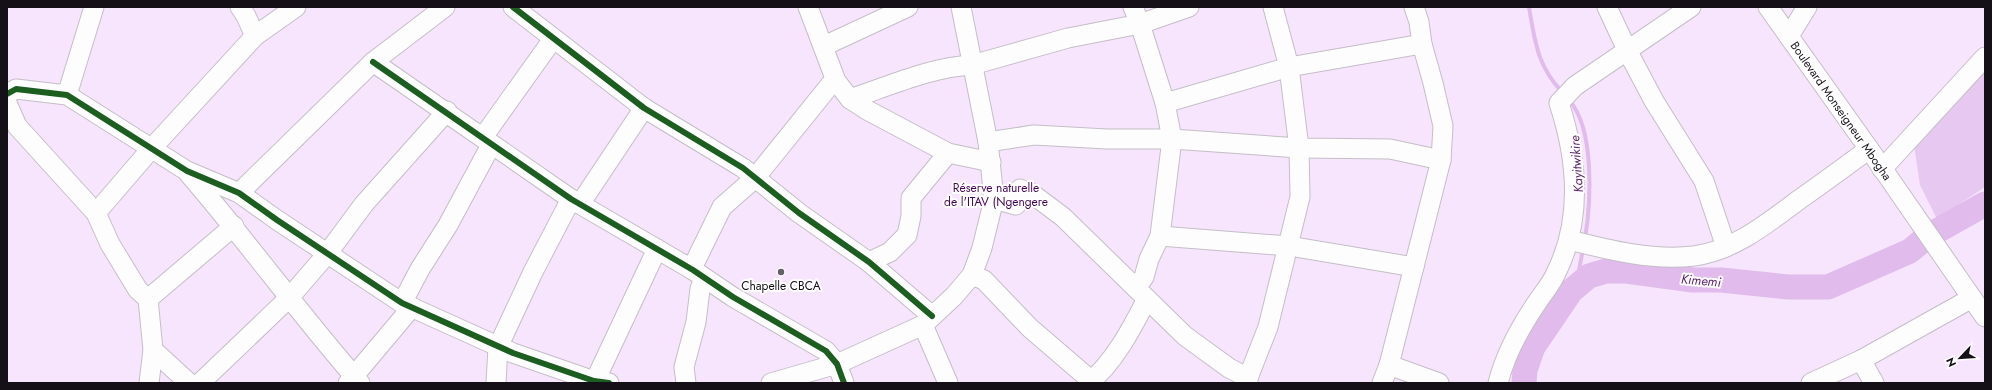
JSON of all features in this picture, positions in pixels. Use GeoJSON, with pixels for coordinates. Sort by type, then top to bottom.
{"type":"FeatureCollection","features":[{"type":"Feature","properties":{"kind":"street"},"geometry":{"type":"LineString","coordinates":[[67,95],[94,7]]}},
{"type":"Feature","properties":{"kind":"street"},"geometry":{"type":"LineString","coordinates":[[240,7],[255,36]]}},
{"type":"Feature","properties":{"kind":"street"},"geometry":{"type":"LineString","coordinates":[[96,213],[151,149],[255,36],[296,7]]}},
{"type":"Feature","properties":{"kind":"street"},"geometry":{"type":"LineString","coordinates":[[239,193],[373,62],[445,7]]}},
{"type":"Feature","properties":{"kind":"street"},"geometry":{"type":"LineString","coordinates":[[513,7],[644,108],[737,164],[799,212],[869,262],[928,320],[948,383]]}},
{"type":"Feature","properties":{"kind":"street"},"geometry":{"type":"LineString","coordinates":[[808,7],[836,81],[850,99],[867,110],[948,153],[991,162]]}},
{"type":"Feature","properties":{"kind":"street"},"geometry":{"type":"LineString","coordinates":[[824,46],[908,7]]}},
{"type":"Feature","properties":{"kind":"street"},"geometry":{"type":"LineString","coordinates":[[770,383],[775,383],[837,364],[928,320],[954,296],[972,276],[982,248],[994,199],[988,142],[961,7]]}},
{"type":"Feature","properties":{"kind":"street"},"geometry":{"type":"LineString","coordinates":[[972,276],[984,280],[1030,328],[1091,382],[1129,334],[1141,294],[1149,259],[1160,236],[1172,139],[1165,103],[1140,24],[1133,7]]}},
{"type":"Feature","properties":{"kind":"street"},"geometry":{"type":"LineString","coordinates":[[850,99],[922,75],[972,65],[1068,38],[1140,24],[1189,7]]}},
{"type":"Feature","properties":{"kind":"street"},"geometry":{"type":"LineString","coordinates":[[994,199],[1016,205],[1020,189],[1031,192],[1063,217],[1185,336],[1248,381],[1268,327],[1300,197],[1299,148],[1289,66],[1273,7]]}},
{"type":"Feature","properties":{"kind":"street"},"geometry":{"type":"LineString","coordinates":[[1382,383],[1389,365],[1441,160],[1443,126],[1434,83],[1422,44],[1419,22],[1414,7]]}},
{"type":"Feature","properties":{"kind":"street"},"geometry":{"type":"LineString","coordinates":[[1607,7],[1628,52],[1654,101],[1704,181],[1726,247]]}},
{"type":"Feature","properties":{"kind":"street"},"geometry":{"type":"LineString","coordinates":[[1498,383],[1503,364],[1513,341],[1556,273],[1569,240],[1574,214],[1575,187],[1572,148],[1559,103],[1575,86],[1628,52],[1691,7]]}},
{"type":"Feature","properties":{"kind":"street","name":"Boulevard Monseigneur Mbogha"},"geometry":{"type":"LineString","coordinates":[[1768,7],[1972,298]]}},
{"type":"Feature","properties":{"kind":"street"},"geometry":{"type":"LineString","coordinates":[[1789,36],[1807,7]]}},
{"type":"Feature","properties":{"kind":"street"},"geometry":{"type":"LineString","coordinates":[[187,171],[234,226],[354,381],[407,305],[420,269],[448,225],[487,141],[554,39]]}},
{"type":"Feature","properties":{"kind":"street"},"geometry":{"type":"LineString","coordinates":[[1165,103],[1289,66],[1422,44]]}},
{"type":"Feature","properties":{"kind":"street"},"geometry":{"type":"LineString","coordinates":[[1882,169],[1985,57]]}},
{"type":"Feature","properties":{"kind":"street"},"geometry":{"type":"LineString","coordinates":[[373,62],[575,202],[657,249],[826,351],[837,364],[844,383]]}},
{"type":"Feature","properties":{"kind":"street"},"geometry":{"type":"LineString","coordinates":[[686,383],[684,367],[696,322],[700,289],[699,274],[695,262],[722,207],[754,178],[830,85],[836,81]]}},
{"type":"Feature","properties":{"kind":"street"},"geometry":{"type":"LineString","coordinates":[[7,94],[16,89],[67,95],[187,171],[239,193],[328,254],[407,305],[498,347],[599,382],[657,249]]}},
{"type":"Feature","properties":{"kind":"street"},"geometry":{"type":"LineString","coordinates":[[7,103],[18,126],[96,213],[114,251],[138,290],[148,299],[153,350],[149,383]]}},
{"type":"Feature","properties":{"kind":"street"},"geometry":{"type":"LineString","coordinates":[[496,383],[498,347],[533,272],[575,202],[644,108]]}},
{"type":"Feature","properties":{"kind":"street"},"geometry":{"type":"LineString","coordinates":[[200,383],[289,298],[328,254],[364,204],[446,112]]}},
{"type":"Feature","properties":{"kind":"street"},"geometry":{"type":"LineString","coordinates":[[988,142],[1034,135],[1107,139],[1172,139],[1299,148],[1390,149],[1441,160]]}},
{"type":"Feature","properties":{"kind":"street"},"geometry":{"type":"LineString","coordinates":[[1569,240],[1612,250],[1677,257],[1696,256],[1726,247],[1768,222],[1869,149]]}},
{"type":"Feature","properties":{"kind":"street"},"geometry":{"type":"LineString","coordinates":[[869,262],[890,252],[907,235],[911,216],[911,198],[948,153]]}},
{"type":"Feature","properties":{"kind":"street"},"geometry":{"type":"LineString","coordinates":[[148,299],[234,226]]}},
{"type":"Feature","properties":{"kind":"street"},"geometry":{"type":"LineString","coordinates":[[1160,236],[1289,246],[1414,267]]}},
{"type":"Feature","properties":{"kind":"street"},"geometry":{"type":"LineString","coordinates":[[1811,383],[1861,360],[1972,298],[1985,317]]}},
{"type":"Feature","properties":{"kind":"street"},"geometry":{"type":"LineString","coordinates":[[153,350],[189,383]]}},
{"type":"Feature","properties":{"kind":"street"},"geometry":{"type":"LineString","coordinates":[[1861,360],[1874,383]]}},
{"type":"Feature","properties":{"kind":"street"},"geometry":{"type":"LineString","coordinates":[[1389,365],[1439,383]]}},
{"type":"Feature","properties":{"kind":"green space","name":"Réserve naturelle de l'ITAV (Ngengere"},"geometry":{"type":"Polygon","coordinates":[[[7,7],[1985,7],[1985,70],[1937,219],[1985,187],[1985,383],[7,383],[7,7]]]}},
{"type":"Feature","properties":{"kind":"shaded area"},"geometry":{"type":"Polygon","coordinates":[[[1985,70],[1985,187],[1937,219],[1920,185],[1914,145],[1985,70]]]}},
{"type":"Feature","properties":{"kind":"waterway","name":"Kayitwikire"},"geometry":{"type":"LineString","coordinates":[[1529,7],[1538,52],[1547,72],[1562,92]]}},
{"type":"Feature","properties":{"kind":"waterway","name":"Kayitwikire"},"geometry":{"type":"LineString","coordinates":[[1569,100],[1577,113],[1583,129],[1587,147],[1589,166],[1589,206],[1585,239]]}},
{"type":"Feature","properties":{"kind":"waterway","name":"Kimemi"},"geometry":{"type":"LineString","coordinates":[[1524,383],[1525,370],[1533,347],[1571,291],[1589,276],[1606,271],[1626,271],[1693,280],[1721,280],[1788,287],[1828,287],[1910,251],[1928,236],[1985,204]]}},
{"type":"Feature","properties":{"kind":"waterway","name":"Kayitwikire"},"geometry":{"type":"LineString","coordinates":[[1576,286],[1583,249]]}},
{"type":"Feature","properties":{"kind":"cycle path"},"geometry":{"type":"LineString","coordinates":[[513,7],[644,108],[743,168],[799,213],[869,262],[932,316]]}},
{"type":"Feature","properties":{"kind":"cycle path"},"geometry":{"type":"LineString","coordinates":[[373,62],[571,199],[693,270],[733,297],[826,351],[837,364],[844,383]]}},
{"type":"Feature","properties":{"kind":"cycle path"},"geometry":{"type":"LineString","coordinates":[[7,94],[16,89],[67,95],[187,171],[239,193],[402,303],[513,353],[594,381],[609,383]]}},
{"type":"Feature","properties":{"kind":"place","name":"Chapelle CBCA"},"geometry":{"type":"Point","coordinates":[781,272]}}]}
